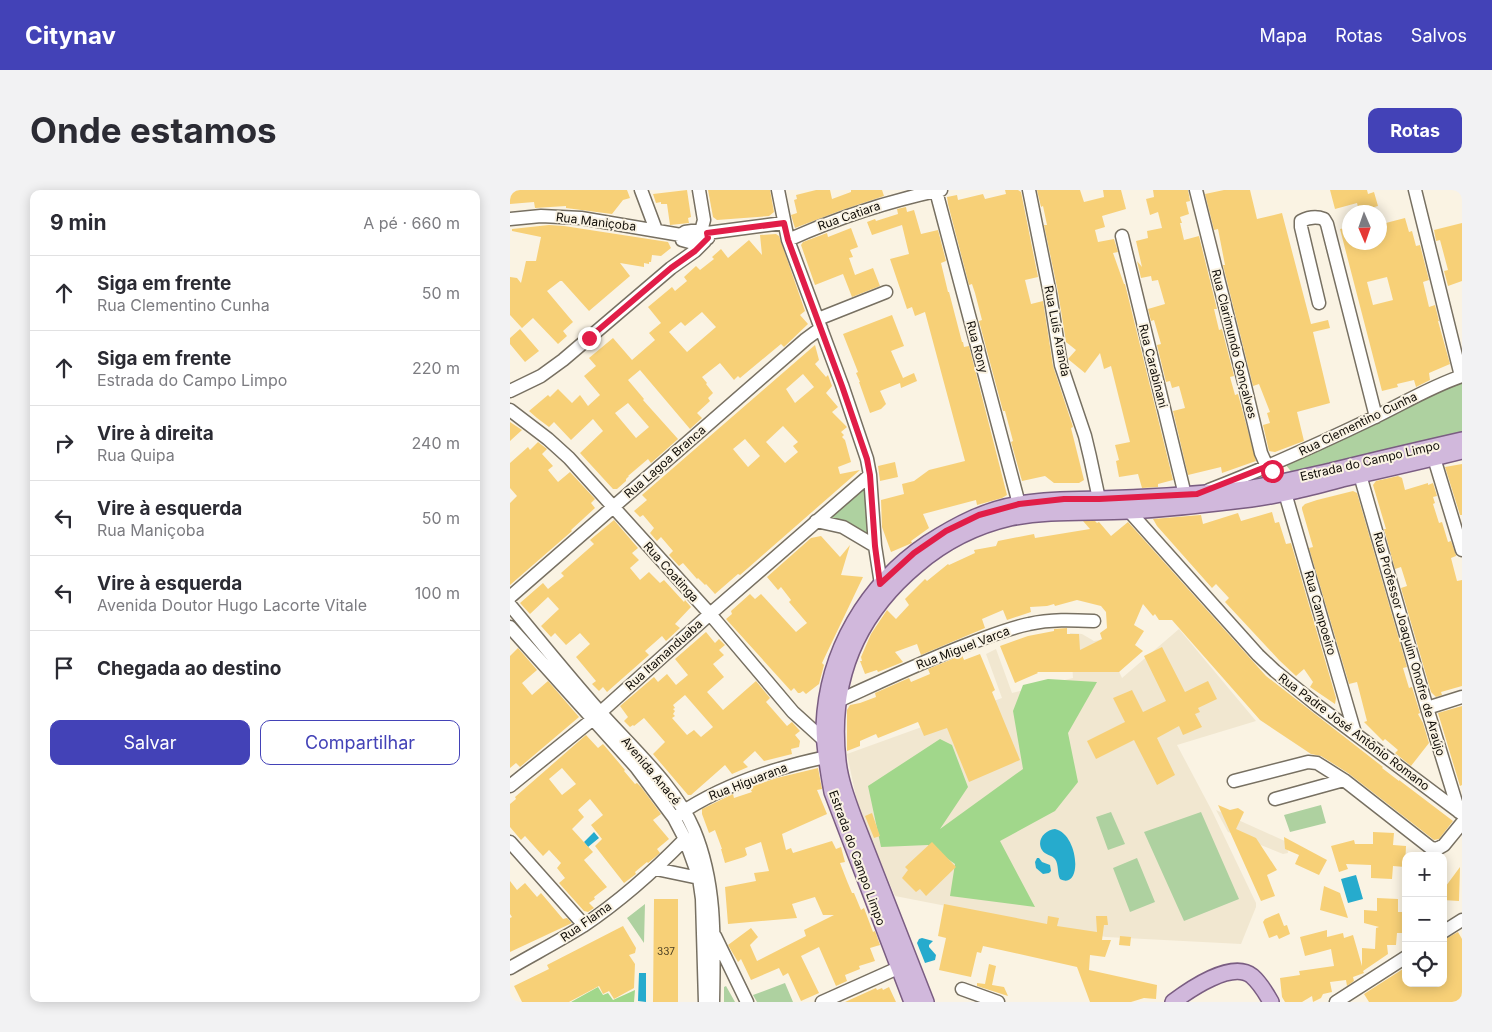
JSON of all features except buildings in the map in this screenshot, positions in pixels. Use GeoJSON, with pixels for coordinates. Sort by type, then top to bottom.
{"type":"FeatureCollection","features":[{"type":"Feature","properties":{"kind":"main road","name":"Estrada do Campo Limpo"},"geometry":{"type":"LineString","coordinates":[[926,1002],[854,818],[843,787],[838,762],[836,738],[838,701],[844,676],[854,644],[869,617],[886,594],[935,550],[963,534],[995,522],[1011,518],[1069,512],[1129,511],[1250,500],[1282,488],[1462,440]]}},
{"type":"Feature","properties":{"kind":"main road","name":"Estrada do Campo Limpo"},"geometry":{"type":"LineString","coordinates":[[912,1002],[834,800],[826,757],[824,726],[828,694],[840,649],[860,610],[880,584],[914,553],[946,531],[979,515],[1019,504],[1064,499],[1099,499],[1282,488],[1360,475],[1462,451]]}},
{"type":"Feature","properties":{"kind":"main road"},"geometry":{"type":"LineString","coordinates":[[1173,1002],[1207,980],[1229,972],[1238,972],[1251,976],[1271,1002]]}},
{"type":"Feature","properties":{"kind":"street"},"geometry":{"type":"LineString","coordinates":[[641,190],[656,230]]}},
{"type":"Feature","properties":{"kind":"street"},"geometry":{"type":"LineString","coordinates":[[510,391],[541,376],[563,360],[671,268],[695,251],[704,235],[704,220],[699,190]]}},
{"type":"Feature","properties":{"kind":"street"},"geometry":{"type":"LineString","coordinates":[[778,190],[788,240],[860,434],[867,459],[880,584]]}},
{"type":"Feature","properties":{"kind":"street","name":"Rua Luís Aranda"},"geometry":{"type":"LineString","coordinates":[[1029,190],[1062,365],[1087,443],[1099,499]]}},
{"type":"Feature","properties":{"kind":"street","name":"Rua Clarimundo Gonçalves"},"geometry":{"type":"LineString","coordinates":[[1196,190],[1246,386],[1261,453],[1282,488]]}},
{"type":"Feature","properties":{"kind":"street"},"geometry":{"type":"LineString","coordinates":[[1415,190],[1462,376]]}},
{"type":"Feature","properties":{"kind":"street","name":"Rua Catiara"},"geometry":{"type":"LineString","coordinates":[[788,240],[905,194],[939,191]]}},
{"type":"Feature","properties":{"kind":"street","name":"Rua Rony"},"geometry":{"type":"LineString","coordinates":[[939,191],[1019,504]]}},
{"type":"Feature","properties":{"kind":"street","name":"Rua Maniçoba"},"geometry":{"type":"LineString","coordinates":[[510,219],[541,216],[572,217],[656,230],[682,238]]}},
{"type":"Feature","properties":{"kind":"street"},"geometry":{"type":"LineString","coordinates":[[1319,303],[1301,228],[1301,221],[1306,218],[1318,217],[1324,219],[1327,224],[1376,417]]}},
{"type":"Feature","properties":{"kind":"street"},"geometry":{"type":"LineString","coordinates":[[671,268],[682,247],[682,238],[685,232],[704,235],[784,223]]}},
{"type":"Feature","properties":{"kind":"street","name":"Rua Carabinani"},"geometry":{"type":"LineString","coordinates":[[1122,236],[1191,494]]}},
{"type":"Feature","properties":{"kind":"street","name":"Rua Lagoa Branca"},"geometry":{"type":"LineString","coordinates":[[510,597],[806,339],[819,324],[886,292]]}},
{"type":"Feature","properties":{"kind":"street","name":"Rua Clementino Cunha"},"geometry":{"type":"LineString","coordinates":[[1191,494],[1268,466],[1376,417],[1443,383],[1462,376]]}},
{"type":"Feature","properties":{"kind":"street","name":"Rua Coatinga"},"geometry":{"type":"LineString","coordinates":[[510,410],[562,452],[710,614],[792,712],[825,741]]}},
{"type":"Feature","properties":{"kind":"street"},"geometry":{"type":"LineString","coordinates":[[1434,458],[1462,550]]}},
{"type":"Feature","properties":{"kind":"street","name":"Rua Itamanduaba"},"geometry":{"type":"LineString","coordinates":[[510,786],[596,715],[870,475]]}},
{"type":"Feature","properties":{"kind":"street","name":"Rua Professor Joaquim Onofre de Araújo"},"geometry":{"type":"LineString","coordinates":[[1360,475],[1427,708],[1461,816]]}},
{"type":"Feature","properties":{"kind":"street","name":"Rua Campoeiro"},"geometry":{"type":"LineString","coordinates":[[1282,488],[1355,733]]}},
{"type":"Feature","properties":{"kind":"street","name":"Rua Padre José Antônio Romano"},"geometry":{"type":"LineString","coordinates":[[1129,511],[1258,655],[1294,687],[1461,816]]}},
{"type":"Feature","properties":{"kind":"street"},"geometry":{"type":"LineString","coordinates":[[816,521],[843,527],[875,546]]}},
{"type":"Feature","properties":{"kind":"street","name":"Avenida Anacé"},"geometry":{"type":"LineString","coordinates":[[510,605],[596,715]]}},
{"type":"Feature","properties":{"kind":"street","name":"Rua Miguel Varca"},"geometry":{"type":"LineString","coordinates":[[838,701],[943,654],[1028,624],[1066,620],[1094,621]]}},
{"type":"Feature","properties":{"kind":"street","name":"Avenida Anacé"},"geometry":{"type":"LineString","coordinates":[[510,627],[668,788],[679,814],[685,839],[699,878],[708,930],[713,1002]]}},
{"type":"Feature","properties":{"kind":"street"},"geometry":{"type":"LineString","coordinates":[[1427,708],[1462,697]]}},
{"type":"Feature","properties":{"kind":"street","name":"Rua Higuarana"},"geometry":{"type":"LineString","coordinates":[[679,814],[702,800],[743,781],[782,767],[826,757]]}},
{"type":"Feature","properties":{"kind":"street"},"geometry":{"type":"LineString","coordinates":[[1234,781],[1308,762],[1317,763],[1344,780],[1431,848],[1437,849],[1444,845],[1461,816]]}},
{"type":"Feature","properties":{"kind":"street"},"geometry":{"type":"LineString","coordinates":[[1275,799],[1344,780]]}},
{"type":"Feature","properties":{"kind":"street","name":"Avenida Anacé"},"geometry":{"type":"LineString","coordinates":[[679,814],[695,831],[705,865],[712,902],[708,930],[704,1002]]}},
{"type":"Feature","properties":{"kind":"street","name":"Rua Flama"},"geometry":{"type":"LineString","coordinates":[[510,968],[553,944],[601,913],[656,868],[685,839]]}},
{"type":"Feature","properties":{"kind":"street"},"geometry":{"type":"LineString","coordinates":[[510,842],[584,925]]}},
{"type":"Feature","properties":{"kind":"street"},"geometry":{"type":"LineString","coordinates":[[656,868],[699,878]]}},
{"type":"Feature","properties":{"kind":"street"},"geometry":{"type":"LineString","coordinates":[[1447,929],[1462,920]]}},
{"type":"Feature","properties":{"kind":"street"},"geometry":{"type":"LineString","coordinates":[[708,930],[747,1002]]}},
{"type":"Feature","properties":{"kind":"street"},"geometry":{"type":"LineString","coordinates":[[1336,1002],[1402,960]]}},
{"type":"Feature","properties":{"kind":"street"},"geometry":{"type":"LineString","coordinates":[[822,1002],[898,968]]}},
{"type":"Feature","properties":{"kind":"street"},"geometry":{"type":"LineString","coordinates":[[962,989],[998,1002]]}},
{"type":"Feature","properties":{"kind":"shaded area"},"geometry":{"type":"Polygon","coordinates":[[[1179,629],[1256,721],[1177,745],[1212,811],[1256,903],[1241,944],[1106,937],[895,896],[859,811],[847,754],[1002,698],[986,654],[996,649],[1012,693],[1073,678],[1070,633],[1082,634],[1094,641],[1104,639],[1122,678],[1179,629]]]}},
{"type":"Feature","properties":{"kind":"shaded area"},"geometry":{"type":"Polygon","coordinates":[[[1216,810],[1287,842],[1288,853],[1283,854],[1228,832],[1216,810]]]}},
{"type":"Feature","properties":{"kind":"green space"},"geometry":{"type":"Polygon","coordinates":[[[1462,378],[1462,436],[1297,479],[1282,460],[1462,378]]]}},
{"type":"Feature","properties":{"kind":"green space"},"geometry":{"type":"Polygon","coordinates":[[[869,479],[873,543],[824,516],[869,479]]]}},
{"type":"Feature","properties":{"kind":"green space"},"geometry":{"type":"Polygon","coordinates":[[[1048,679],[1097,682],[1068,733],[1078,782],[1055,811],[1000,841],[1035,907],[950,896],[955,864],[928,845],[881,847],[868,786],[940,739],[952,745],[968,787],[940,829],[1023,769],[1013,711],[1023,685],[1048,679]]]}},
{"type":"Feature","properties":{"kind":"green space"},"geometry":{"type":"Polygon","coordinates":[[[1321,805],[1326,823],[1290,832],[1284,815],[1321,805]]]}},
{"type":"Feature","properties":{"kind":"green space"},"geometry":{"type":"Polygon","coordinates":[[[1111,812],[1125,844],[1108,850],[1096,817],[1111,812]]]}},
{"type":"Feature","properties":{"kind":"green space"},"geometry":{"type":"Polygon","coordinates":[[[1201,812],[1239,899],[1184,921],[1144,832],[1201,812]]]}},
{"type":"Feature","properties":{"kind":"green space"},"geometry":{"type":"Polygon","coordinates":[[[1137,858],[1155,902],[1130,912],[1113,868],[1137,858]]]}},
{"type":"Feature","properties":{"kind":"green space"},"geometry":{"type":"Polygon","coordinates":[[[645,904],[644,943],[627,918],[645,904]]]}},
{"type":"Feature","properties":{"kind":"green space"},"geometry":{"type":"Polygon","coordinates":[[[785,983],[793,1002],[757,1002],[753,995],[785,983]]]}},
{"type":"Feature","properties":{"kind":"green space"},"geometry":{"type":"Polygon","coordinates":[[[726,986],[735,1002],[724,1002],[724,987],[726,986]]]}},
{"type":"Feature","properties":{"kind":"green space"},"geometry":{"type":"Polygon","coordinates":[[[598,987],[603,995],[608,993],[613,1000],[635,990],[634,1002],[571,1002],[598,987]]]}},
{"type":"Feature","properties":{"kind":"water"},"geometry":{"type":"Polygon","coordinates":[[[1055,829],[1063,833],[1073,850],[1075,870],[1072,877],[1067,881],[1060,879],[1055,859],[1043,852],[1040,846],[1042,836],[1048,831],[1055,829]]]}},
{"type":"Feature","properties":{"kind":"water"},"geometry":{"type":"Polygon","coordinates":[[[594,832],[599,838],[588,847],[584,842],[594,832]]]}},
{"type":"Feature","properties":{"kind":"water"},"geometry":{"type":"Polygon","coordinates":[[[1037,858],[1050,865],[1051,871],[1049,873],[1043,874],[1036,868],[1035,862],[1037,858]]]}},
{"type":"Feature","properties":{"kind":"water"},"geometry":{"type":"Polygon","coordinates":[[[1356,875],[1363,899],[1348,903],[1341,879],[1356,875]]]}},
{"type":"Feature","properties":{"kind":"water"},"geometry":{"type":"Polygon","coordinates":[[[922,938],[933,941],[929,947],[936,955],[935,960],[925,963],[917,943],[922,938]]]}},
{"type":"Feature","properties":{"kind":"water"},"geometry":{"type":"Polygon","coordinates":[[[639,973],[646,973],[646,1002],[638,1001],[639,973]]]}},
{"type":"Feature","properties":{"kind":"route"},"geometry":{"type":"LineString","coordinates":[[589,338],[671,268],[695,251],[708,238],[707,233],[784,223],[788,240],[860,434],[867,459],[880,584],[914,553],[946,531],[979,515],[1019,504],[1064,499],[1197,494],[1268,466],[1272,471]]}}]}
